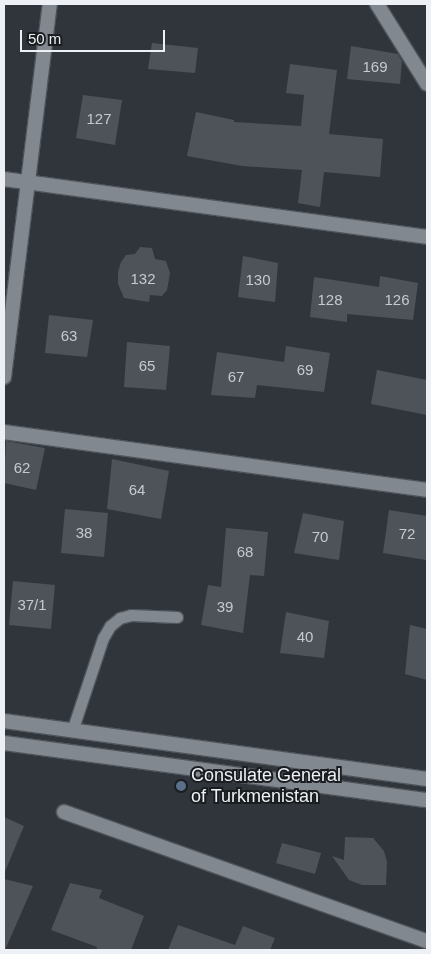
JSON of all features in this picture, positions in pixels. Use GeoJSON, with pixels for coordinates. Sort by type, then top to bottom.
{"type":"FeatureCollection","features":[{"type":"Feature","properties":{"kind":"street"},"geometry":{"type":"LineString","coordinates":[[4,377],[26,182],[50,4]]}},
{"type":"Feature","properties":{"kind":"street"},"geometry":{"type":"LineString","coordinates":[[377,4],[427,84]]}},
{"type":"Feature","properties":{"kind":"street"},"geometry":{"type":"LineString","coordinates":[[4,179],[427,237]]}},
{"type":"Feature","properties":{"kind":"street"},"geometry":{"type":"LineString","coordinates":[[4,432],[427,490]]}},
{"type":"Feature","properties":{"kind":"street"},"geometry":{"type":"LineString","coordinates":[[4,721],[427,778]]}},
{"type":"Feature","properties":{"kind":"street"},"geometry":{"type":"LineString","coordinates":[[4,744],[427,800]]}},
{"type":"Feature","properties":{"kind":"street"},"geometry":{"type":"LineString","coordinates":[[64,812],[427,942]]}},
{"type":"Feature","properties":{"kind":"lane"},"geometry":{"type":"LineString","coordinates":[[72,730],[103,638],[110,626],[120,618],[131,615],[177,617]]}},
{"type":"Feature","properties":{"kind":"building"},"geometry":{"type":"Polygon","coordinates":[[[152,43],[198,48],[195,73],[148,69],[152,43]]]}},
{"type":"Feature","properties":{"kind":"building"},"geometry":{"type":"Polygon","coordinates":[[[351,46],[398,54],[402,61],[400,84],[347,79],[351,46]]]}},
{"type":"Feature","properties":{"kind":"building"},"geometry":{"type":"Polygon","coordinates":[[[290,64],[337,70],[329,134],[383,139],[380,177],[324,172],[320,207],[298,203],[302,170],[242,166],[187,156],[196,112],[234,120],[234,122],[301,126],[304,95],[286,93],[290,64]]]}},
{"type":"Feature","properties":{"kind":"building"},"geometry":{"type":"Polygon","coordinates":[[[83,95],[122,100],[115,145],[76,138],[83,95]]]}},
{"type":"Feature","properties":{"kind":"building"},"geometry":{"type":"Polygon","coordinates":[[[140,247],[152,248],[155,259],[166,261],[170,273],[167,290],[162,296],[150,295],[149,302],[124,298],[118,284],[118,272],[121,262],[126,255],[135,254],[140,247]]]}},
{"type":"Feature","properties":{"kind":"building"},"geometry":{"type":"Polygon","coordinates":[[[243,256],[278,263],[275,302],[238,297],[243,256]]]}},
{"type":"Feature","properties":{"kind":"building"},"geometry":{"type":"Polygon","coordinates":[[[380,276],[418,283],[413,320],[347,314],[347,322],[310,317],[314,277],[379,287],[380,276]]]}},
{"type":"Feature","properties":{"kind":"building"},"geometry":{"type":"Polygon","coordinates":[[[49,315],[93,320],[87,357],[45,353],[49,315]]]}},
{"type":"Feature","properties":{"kind":"building"},"geometry":{"type":"Polygon","coordinates":[[[127,342],[170,346],[166,390],[124,387],[127,342]]]}},
{"type":"Feature","properties":{"kind":"building"},"geometry":{"type":"Polygon","coordinates":[[[286,346],[330,353],[324,392],[257,385],[255,398],[211,395],[217,352],[284,362],[286,346]]]}},
{"type":"Feature","properties":{"kind":"building"},"geometry":{"type":"Polygon","coordinates":[[[377,370],[427,380],[427,415],[371,404],[377,370]]]}},
{"type":"Feature","properties":{"kind":"building"},"geometry":{"type":"Polygon","coordinates":[[[6,441],[45,448],[36,490],[4,483],[6,441]]]}},
{"type":"Feature","properties":{"kind":"building"},"geometry":{"type":"Polygon","coordinates":[[[112,459],[169,471],[161,519],[107,509],[112,459]]]}},
{"type":"Feature","properties":{"kind":"building"},"geometry":{"type":"Polygon","coordinates":[[[65,509],[108,513],[104,557],[61,553],[65,509]]]}},
{"type":"Feature","properties":{"kind":"building"},"geometry":{"type":"Polygon","coordinates":[[[389,510],[427,516],[426,560],[383,553],[389,510]]]}},
{"type":"Feature","properties":{"kind":"building"},"geometry":{"type":"Polygon","coordinates":[[[303,513],[344,521],[339,560],[294,553],[303,513]]]}},
{"type":"Feature","properties":{"kind":"building"},"geometry":{"type":"Polygon","coordinates":[[[226,528],[268,532],[264,576],[250,575],[243,633],[201,625],[208,585],[221,587],[226,528]]]}},
{"type":"Feature","properties":{"kind":"building"},"geometry":{"type":"Polygon","coordinates":[[[13,581],[55,585],[51,629],[9,625],[13,581]]]}},
{"type":"Feature","properties":{"kind":"building"},"geometry":{"type":"Polygon","coordinates":[[[286,612],[329,621],[324,658],[280,653],[286,612]]]}},
{"type":"Feature","properties":{"kind":"building"},"geometry":{"type":"Polygon","coordinates":[[[410,625],[427,629],[427,680],[405,674],[410,625]]]}},
{"type":"Feature","properties":{"kind":"building"},"geometry":{"type":"Polygon","coordinates":[[[4,817],[24,826],[4,874],[4,817]]]}},
{"type":"Feature","properties":{"kind":"building"},"geometry":{"type":"Polygon","coordinates":[[[345,837],[373,838],[384,851],[387,862],[386,885],[362,885],[349,880],[332,856],[344,860],[345,837]]]}},
{"type":"Feature","properties":{"kind":"building"},"geometry":{"type":"Polygon","coordinates":[[[282,843],[321,853],[315,874],[276,863],[282,843]]]}},
{"type":"Feature","properties":{"kind":"building"},"geometry":{"type":"Polygon","coordinates":[[[4,879],[33,886],[5,950],[4,950],[4,879]]]}},
{"type":"Feature","properties":{"kind":"building"},"geometry":{"type":"Polygon","coordinates":[[[70,883],[102,890],[99,898],[144,916],[131,950],[96,950],[97,947],[51,930],[70,883]]]}},
{"type":"Feature","properties":{"kind":"building"},"geometry":{"type":"Polygon","coordinates":[[[178,925],[235,945],[243,926],[275,938],[270,950],[168,950],[178,925]]]}},
{"type":"Feature","properties":{"kind":"place","name":"Consulate General of Turkmenistan"},"geometry":{"type":"Point","coordinates":[181,786]}}]}
